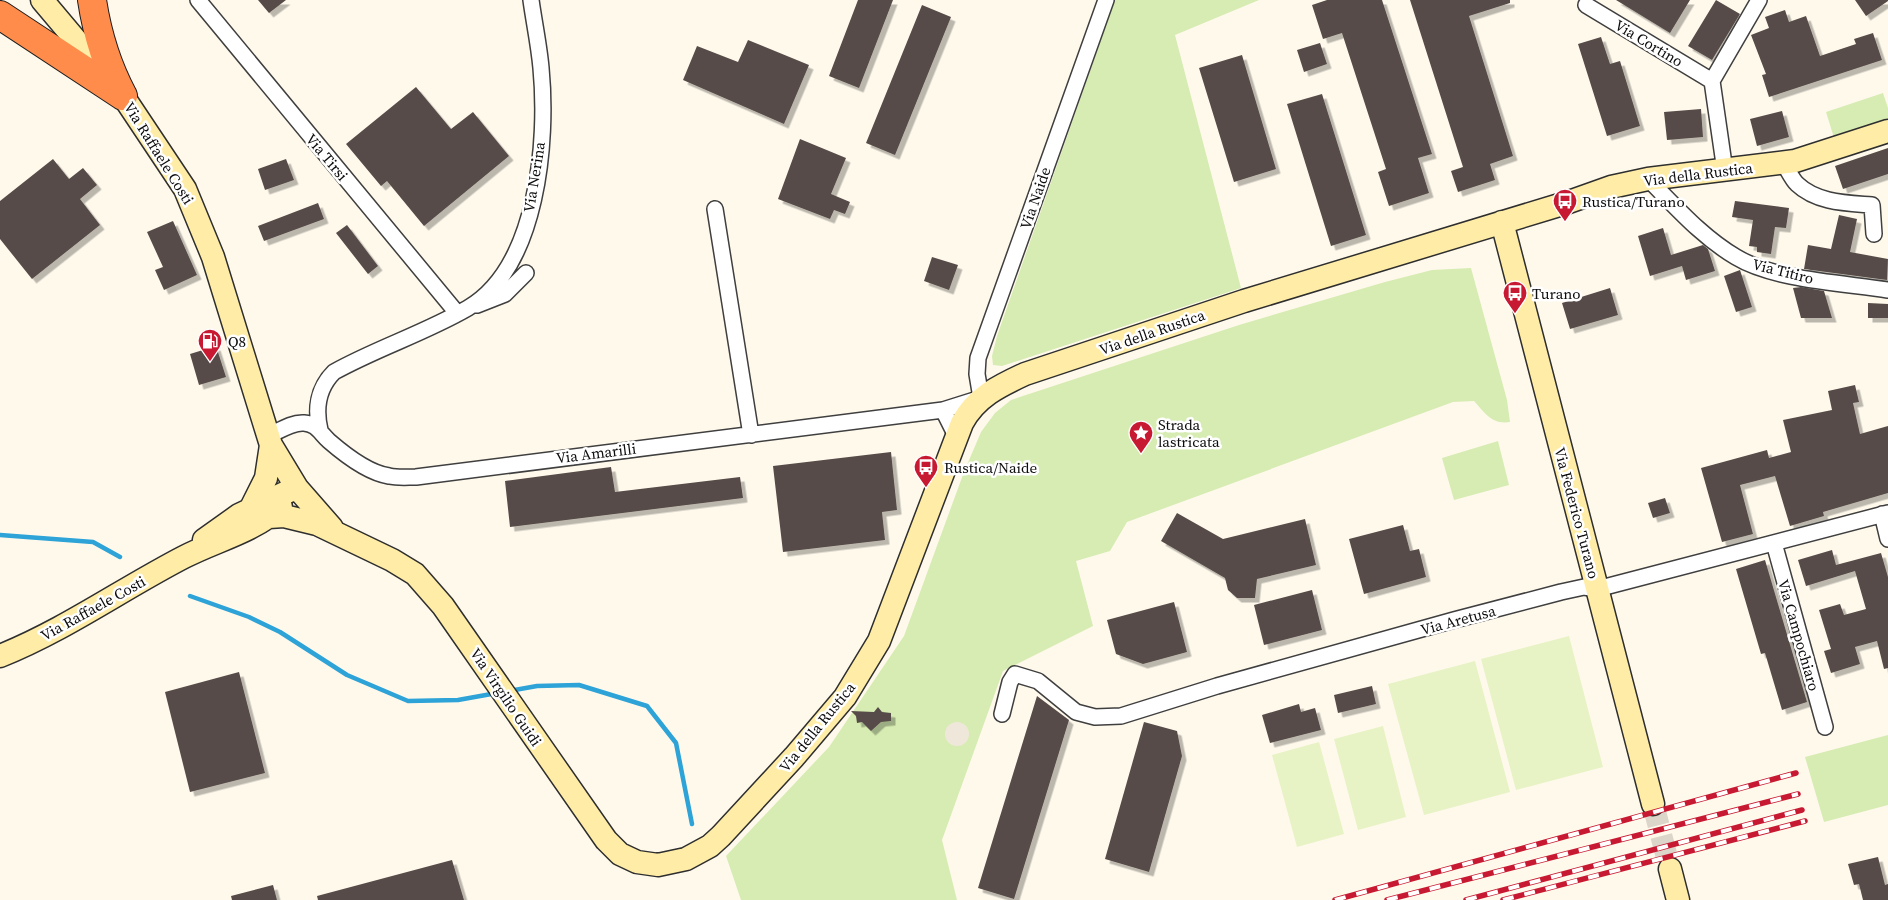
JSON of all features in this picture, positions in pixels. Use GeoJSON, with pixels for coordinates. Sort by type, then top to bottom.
{"type":"FeatureCollection","features":[{"type":"Feature","properties":{"kind":"highway"},"geometry":{"type":"LineString","coordinates":[[92,0],[97,26],[112,76],[123,96]]}},
{"type":"Feature","properties":{"kind":"highway"},"geometry":{"type":"LineString","coordinates":[[0,15],[123,96]]}},
{"type":"Feature","properties":{"kind":"street","name":"Via Raffaele Costi"},"geometry":{"type":"LineString","coordinates":[[0,656],[69,623],[185,557],[234,536],[260,512],[284,504],[297,488],[269,440],[213,257],[196,212],[176,173],[150,139],[123,96],[42,0]]}},
{"type":"Feature","properties":{"kind":"street","name":"Via Tirsi"},"geometry":{"type":"LineString","coordinates":[[198,0],[463,310]]}},
{"type":"Feature","properties":{"kind":"street","name":"Via Nerina"},"geometry":{"type":"LineString","coordinates":[[295,424],[309,413],[327,380],[334,372],[463,310],[502,277],[523,235],[533,203],[542,125],[541,68],[531,0]]}},
{"type":"Feature","properties":{"kind":"street","name":"Via Naide"},"geometry":{"type":"LineString","coordinates":[[981,398],[976,374],[978,358],[1106,0]]}},
{"type":"Feature","properties":{"kind":"street"},"geometry":{"type":"LineString","coordinates":[[1725,171],[1712,81],[1759,0]]}},
{"type":"Feature","properties":{"kind":"street","name":"Via Cortino"},"geometry":{"type":"LineString","coordinates":[[1586,5],[1712,81]]}},
{"type":"Feature","properties":{"kind":"street","name":"Via della Rustica"},"geometry":{"type":"LineString","coordinates":[[664,864],[686,859],[710,846],[737,821],[794,758],[845,697],[880,641],[956,436],[966,415],[981,398],[998,386],[1025,374],[1244,301],[1566,203],[1611,187],[1648,179],[1784,164],[1888,131]]}},
{"type":"Feature","properties":{"kind":"street"},"geometry":{"type":"LineString","coordinates":[[1784,164],[1797,184],[1812,193],[1829,200],[1872,205],[1874,234]]}},
{"type":"Feature","properties":{"kind":"street","name":"Via Titiro"},"geometry":{"type":"LineString","coordinates":[[1648,179],[1702,232],[1742,260],[1781,274],[1888,290]]}},
{"type":"Feature","properties":{"kind":"street"},"geometry":{"type":"LineString","coordinates":[[715,209],[751,435]]}},
{"type":"Feature","properties":{"kind":"street","name":"Via Federico Turano"},"geometry":{"type":"LineString","coordinates":[[1502,222],[1653,804]]}},
{"type":"Feature","properties":{"kind":"street"},"geometry":{"type":"LineString","coordinates":[[463,310],[487,303],[505,294],[526,273]]}},
{"type":"Feature","properties":{"kind":"street","name":"Via Nerina"},"geometry":{"type":"LineString","coordinates":[[319,396],[317,415],[320,430]]}},
{"type":"Feature","properties":{"kind":"street","name":"Via Amarilli"},"geometry":{"type":"LineString","coordinates":[[320,430],[338,448],[379,473],[388,476],[409,477],[456,473],[527,462],[943,410],[981,398]]}},
{"type":"Feature","properties":{"kind":"street"},"geometry":{"type":"LineString","coordinates":[[943,410],[956,436]]}},
{"type":"Feature","properties":{"kind":"street"},"geometry":{"type":"LineString","coordinates":[[269,440],[295,424],[310,424],[320,430]]}},
{"type":"Feature","properties":{"kind":"street","name":"Via Raffaele Costi"},"geometry":{"type":"LineString","coordinates":[[260,512],[266,478],[269,440]]}},
{"type":"Feature","properties":{"kind":"street","name":"Via Virgilio Guidi"},"geometry":{"type":"LineString","coordinates":[[297,488],[314,510],[338,533]]}},
{"type":"Feature","properties":{"kind":"street","name":"Via Virgilio Guidi"},"geometry":{"type":"LineString","coordinates":[[260,512],[299,519],[338,533],[415,574],[443,606],[547,759],[606,840],[620,854],[637,862],[664,864]]}},
{"type":"Feature","properties":{"kind":"street"},"geometry":{"type":"LineString","coordinates":[[1885,514],[1888,539]]}},
{"type":"Feature","properties":{"kind":"street","name":"Via Aretusa"},"geometry":{"type":"LineString","coordinates":[[1002,714],[1010,682],[1015,674],[1038,682],[1076,712],[1095,717],[1121,716],[1226,683],[1561,592],[1584,588],[1597,589],[1885,514]]}},
{"type":"Feature","properties":{"kind":"street","name":"Via Campochiaro"},"geometry":{"type":"LineString","coordinates":[[1774,543],[1825,727]]}},
{"type":"Feature","properties":{"kind":"street"},"geometry":{"type":"LineString","coordinates":[[1670,869],[1678,900]]}},
{"type":"Feature","properties":{"kind":"green space"},"geometry":{"type":"Polygon","coordinates":[[[1115,0],[1259,0],[1175,35],[1241,288],[1002,366],[993,365],[992,356],[997,336],[1115,0]]]}},
{"type":"Feature","properties":{"kind":"green space"},"geometry":{"type":"Polygon","coordinates":[[[1883,93],[1888,108],[1888,124],[1835,141],[1826,112],[1883,93]]]}},
{"type":"Feature","properties":{"kind":"green space"},"geometry":{"type":"Polygon","coordinates":[[[1471,268],[1507,400],[1510,422],[1494,420],[1485,414],[1474,401],[1453,402],[1127,522],[1110,551],[1076,561],[1093,626],[1003,671],[942,840],[957,900],[741,900],[726,856],[829,747],[904,636],[964,472],[981,432],[995,413],[1011,400],[1239,325],[1432,270],[1471,268]]]}},
{"type":"Feature","properties":{"kind":"green space"},"geometry":{"type":"Polygon","coordinates":[[[1498,441],[1509,485],[1454,500],[1442,458],[1498,441]]]}},
{"type":"Feature","properties":{"kind":"green space"},"geometry":{"type":"Polygon","coordinates":[[[1569,636],[1603,767],[1516,790],[1481,659],[1569,636]]]}},
{"type":"Feature","properties":{"kind":"green space"},"geometry":{"type":"Polygon","coordinates":[[[1475,661],[1510,792],[1424,815],[1388,684],[1475,661]]]}},
{"type":"Feature","properties":{"kind":"green space"},"geometry":{"type":"Polygon","coordinates":[[[1383,726],[1406,817],[1358,830],[1334,739],[1383,726]]]}},
{"type":"Feature","properties":{"kind":"green space"},"geometry":{"type":"Polygon","coordinates":[[[1888,735],[1888,805],[1824,822],[1805,757],[1888,735]]]}},
{"type":"Feature","properties":{"kind":"green space"},"geometry":{"type":"Polygon","coordinates":[[[1319,742],[1344,834],[1297,847],[1272,755],[1319,742]]]}},
{"type":"Feature","properties":{"kind":"shaded area"},"geometry":{"type":"Polygon","coordinates":[[[957,722],[962,723],[968,729],[968,739],[962,745],[957,746],[952,745],[946,739],[945,734],[946,729],[952,723],[957,722]]]}},
{"type":"Feature","properties":{"kind":"building"},"geometry":{"type":"Polygon","coordinates":[[[258,0],[286,0],[269,13],[258,0]]]}},
{"type":"Feature","properties":{"kind":"building"},"geometry":{"type":"Polygon","coordinates":[[[858,0],[893,0],[859,88],[829,76],[858,0]]]}},
{"type":"Feature","properties":{"kind":"building"},"geometry":{"type":"Polygon","coordinates":[[[1327,0],[1382,0],[1432,154],[1418,158],[1429,193],[1389,206],[1378,172],[1386,169],[1342,33],[1323,39],[1312,5],[1327,0]]]}},
{"type":"Feature","properties":{"kind":"building"},"geometry":{"type":"Polygon","coordinates":[[[1410,0],[1510,0],[1510,3],[1469,16],[1513,156],[1490,164],[1495,180],[1458,192],[1451,171],[1463,167],[1410,0]]]}},
{"type":"Feature","properties":{"kind":"building"},"geometry":{"type":"Polygon","coordinates":[[[1616,0],[1690,0],[1670,33],[1616,0]]]}},
{"type":"Feature","properties":{"kind":"building"},"geometry":{"type":"Polygon","coordinates":[[[1716,0],[1740,14],[1712,60],[1688,46],[1716,0]]]}},
{"type":"Feature","properties":{"kind":"building"},"geometry":{"type":"Polygon","coordinates":[[[1855,0],[1888,0],[1888,1],[1866,16],[1855,0]]]}},
{"type":"Feature","properties":{"kind":"building"},"geometry":{"type":"Polygon","coordinates":[[[922,5],[951,17],[895,155],[866,143],[922,5]]]}},
{"type":"Feature","properties":{"kind":"building"},"geometry":{"type":"Polygon","coordinates":[[[1785,10],[1789,22],[1806,16],[1820,56],[1856,44],[1854,39],[1873,33],[1882,60],[1769,97],[1762,75],[1766,74],[1751,35],[1769,28],[1765,17],[1785,10]]]}},
{"type":"Feature","properties":{"kind":"building"},"geometry":{"type":"Polygon","coordinates":[[[1601,37],[1610,64],[1620,61],[1640,126],[1607,136],[1578,44],[1601,37]]]}},
{"type":"Feature","properties":{"kind":"building"},"geometry":{"type":"Polygon","coordinates":[[[748,40],[809,65],[784,124],[683,80],[697,46],[738,62],[748,40]]]}},
{"type":"Feature","properties":{"kind":"building"},"geometry":{"type":"Polygon","coordinates":[[[1320,43],[1327,64],[1304,72],[1297,50],[1320,43]]]}},
{"type":"Feature","properties":{"kind":"building"},"geometry":{"type":"Polygon","coordinates":[[[1242,55],[1276,169],[1234,182],[1199,68],[1242,55]]]}},
{"type":"Feature","properties":{"kind":"building"},"geometry":{"type":"Polygon","coordinates":[[[416,87],[451,129],[473,112],[509,156],[424,226],[387,181],[381,186],[346,144],[416,87]]]}},
{"type":"Feature","properties":{"kind":"building"},"geometry":{"type":"Polygon","coordinates":[[[1322,94],[1366,235],[1331,246],[1287,104],[1322,94]]]}},
{"type":"Feature","properties":{"kind":"building"},"geometry":{"type":"Polygon","coordinates":[[[1701,109],[1703,137],[1667,140],[1664,112],[1701,109]]]}},
{"type":"Feature","properties":{"kind":"building"},"geometry":{"type":"Polygon","coordinates":[[[1782,111],[1789,137],[1757,146],[1750,119],[1782,111]]]}},
{"type":"Feature","properties":{"kind":"building"},"geometry":{"type":"Polygon","coordinates":[[[800,139],[846,158],[831,194],[850,202],[845,214],[834,210],[830,219],[778,199],[800,139]]]}},
{"type":"Feature","properties":{"kind":"building"},"geometry":{"type":"Polygon","coordinates":[[[1888,148],[1888,174],[1843,189],[1835,166],[1888,148]]]}},
{"type":"Feature","properties":{"kind":"building"},"geometry":{"type":"Polygon","coordinates":[[[53,159],[69,179],[83,168],[97,185],[80,199],[100,225],[32,279],[0,239],[0,201],[53,159]]]}},
{"type":"Feature","properties":{"kind":"building"},"geometry":{"type":"Polygon","coordinates":[[[286,159],[294,180],[265,190],[258,169],[286,159]]]}},
{"type":"Feature","properties":{"kind":"building"},"geometry":{"type":"Polygon","coordinates":[[[1735,201],[1789,208],[1786,228],[1775,227],[1771,254],[1757,252],[1757,247],[1749,246],[1753,220],[1732,217],[1735,201]]]}},
{"type":"Feature","properties":{"kind":"building"},"geometry":{"type":"Polygon","coordinates":[[[318,203],[324,219],[264,241],[258,226],[318,203]]]}},
{"type":"Feature","properties":{"kind":"building"},"geometry":{"type":"Polygon","coordinates":[[[1839,215],[1857,219],[1850,252],[1888,259],[1887,280],[1804,269],[1808,245],[1831,249],[1839,215]]]}},
{"type":"Feature","properties":{"kind":"building"},"geometry":{"type":"Polygon","coordinates":[[[173,221],[197,275],[164,290],[155,270],[163,267],[147,232],[173,221]]]}},
{"type":"Feature","properties":{"kind":"building"},"geometry":{"type":"Polygon","coordinates":[[[347,225],[378,266],[368,274],[336,233],[347,225]]]}},
{"type":"Feature","properties":{"kind":"building"},"geometry":{"type":"Polygon","coordinates":[[[1663,228],[1671,255],[1703,245],[1708,249],[1715,271],[1686,280],[1682,266],[1650,276],[1638,236],[1663,228]]]}},
{"type":"Feature","properties":{"kind":"building"},"geometry":{"type":"Polygon","coordinates":[[[932,257],[958,265],[949,290],[924,281],[932,257]]]}},
{"type":"Feature","properties":{"kind":"building"},"geometry":{"type":"Polygon","coordinates":[[[1740,270],[1752,307],[1736,312],[1724,276],[1740,270]]]}},
{"type":"Feature","properties":{"kind":"building"},"geometry":{"type":"Polygon","coordinates":[[[1801,287],[1824,291],[1832,318],[1801,318],[1793,288],[1801,287]]]}},
{"type":"Feature","properties":{"kind":"building"},"geometry":{"type":"Polygon","coordinates":[[[1610,288],[1618,315],[1570,329],[1562,303],[1610,288]]]}},
{"type":"Feature","properties":{"kind":"building"},"geometry":{"type":"Polygon","coordinates":[[[1868,303],[1888,304],[1888,318],[1868,318],[1868,303]]]}},
{"type":"Feature","properties":{"kind":"building"},"geometry":{"type":"Polygon","coordinates":[[[216,346],[226,377],[199,385],[190,354],[216,346]]]}},
{"type":"Feature","properties":{"kind":"building"},"geometry":{"type":"Polygon","coordinates":[[[1855,385],[1859,402],[1853,403],[1860,434],[1888,426],[1888,493],[1823,512],[1824,516],[1790,526],[1775,476],[1740,485],[1753,534],[1722,542],[1701,468],[1767,450],[1769,458],[1791,452],[1783,420],[1832,410],[1828,391],[1855,385]]]}},
{"type":"Feature","properties":{"kind":"building"},"geometry":{"type":"Polygon","coordinates":[[[891,452],[897,510],[882,512],[885,540],[783,552],[773,466],[891,452]]]}},
{"type":"Feature","properties":{"kind":"building"},"geometry":{"type":"Polygon","coordinates":[[[611,467],[615,492],[740,477],[743,498],[510,527],[505,481],[611,467]]]}},
{"type":"Feature","properties":{"kind":"building"},"geometry":{"type":"Polygon","coordinates":[[[1665,498],[1670,513],[1653,518],[1648,503],[1665,498]]]}},
{"type":"Feature","properties":{"kind":"building"},"geometry":{"type":"Polygon","coordinates":[[[1177,513],[1223,539],[1305,519],[1316,565],[1257,579],[1255,598],[1237,598],[1228,590],[1225,578],[1161,541],[1177,513]]]}},
{"type":"Feature","properties":{"kind":"building"},"geometry":{"type":"Polygon","coordinates":[[[1403,525],[1410,551],[1419,549],[1426,577],[1364,594],[1349,539],[1403,525]]]}},
{"type":"Feature","properties":{"kind":"building"},"geometry":{"type":"Polygon","coordinates":[[[1832,550],[1836,565],[1881,553],[1888,577],[1888,668],[1884,669],[1877,641],[1855,647],[1860,664],[1831,673],[1824,651],[1831,649],[1819,610],[1840,604],[1844,615],[1866,609],[1855,571],[1806,586],[1798,560],[1832,550]]]}},
{"type":"Feature","properties":{"kind":"building"},"geometry":{"type":"Polygon","coordinates":[[[1765,560],[1807,702],[1782,710],[1765,653],[1761,654],[1736,569],[1765,560]]]}},
{"type":"Feature","properties":{"kind":"building"},"geometry":{"type":"Polygon","coordinates":[[[1312,590],[1322,630],[1264,645],[1254,605],[1312,590]]]}},
{"type":"Feature","properties":{"kind":"building"},"geometry":{"type":"Polygon","coordinates":[[[1174,602],[1187,652],[1143,664],[1116,654],[1107,620],[1174,602]]]}},
{"type":"Feature","properties":{"kind":"building"},"geometry":{"type":"Polygon","coordinates":[[[239,672],[265,773],[190,792],[165,692],[239,672]]]}},
{"type":"Feature","properties":{"kind":"building"},"geometry":{"type":"Polygon","coordinates":[[[1372,686],[1376,704],[1338,713],[1334,695],[1372,686]]]}},
{"type":"Feature","properties":{"kind":"building"},"geometry":{"type":"Polygon","coordinates":[[[1037,696],[1069,720],[1014,899],[978,888],[1037,696]]]}},
{"type":"Feature","properties":{"kind":"building"},"geometry":{"type":"Polygon","coordinates":[[[1299,704],[1301,712],[1315,708],[1321,730],[1270,743],[1262,715],[1299,704]]]}},
{"type":"Feature","properties":{"kind":"building"},"geometry":{"type":"Polygon","coordinates":[[[878,707],[882,712],[891,713],[891,721],[881,722],[871,731],[862,722],[857,723],[856,716],[851,711],[874,712],[878,707]]]}},
{"type":"Feature","properties":{"kind":"building"},"geometry":{"type":"Polygon","coordinates":[[[1144,722],[1177,731],[1182,756],[1149,872],[1105,859],[1144,722]]]}},
{"type":"Feature","properties":{"kind":"building"},"geometry":{"type":"Polygon","coordinates":[[[1878,857],[1885,885],[1888,884],[1888,900],[1863,900],[1859,884],[1854,885],[1848,864],[1878,857]]]}},
{"type":"Feature","properties":{"kind":"building"},"geometry":{"type":"Polygon","coordinates":[[[452,860],[464,900],[318,900],[317,896],[452,860]]]}},
{"type":"Feature","properties":{"kind":"building"},"geometry":{"type":"Polygon","coordinates":[[[273,885],[277,900],[232,900],[231,896],[273,885]]]}},
{"type":"Feature","properties":{"kind":"waterway"},"geometry":{"type":"LineString","coordinates":[[0,535],[93,542],[120,557]]}},
{"type":"Feature","properties":{"kind":"waterway"},"geometry":{"type":"LineString","coordinates":[[190,596],[249,617],[280,632],[347,675],[408,701],[458,700],[497,693]]}},
{"type":"Feature","properties":{"kind":"waterway"},"geometry":{"type":"LineString","coordinates":[[509,691],[537,686],[579,685],[647,706],[676,743],[692,824]]}},
{"type":"Feature","properties":{"kind":"tunnel"},"geometry":{"type":"LineString","coordinates":[[1653,804],[1670,869]]}},
{"type":"Feature","properties":{"kind":"railway"},"geometry":{"type":"LineString","coordinates":[[1335,900],[1796,773]]}},
{"type":"Feature","properties":{"kind":"railway"},"geometry":{"type":"LineString","coordinates":[[1387,900],[1798,794]]}},
{"type":"Feature","properties":{"kind":"railway"},"geometry":{"type":"LineString","coordinates":[[1466,900],[1802,810]]}},
{"type":"Feature","properties":{"kind":"railway"},"geometry":{"type":"LineString","coordinates":[[1503,900],[1805,821]]}},
{"type":"Feature","properties":{"kind":"place","name":"Rustica/Turano"},"geometry":{"type":"Point","coordinates":[1565,222]}},
{"type":"Feature","properties":{"kind":"place","name":"Turano"},"geometry":{"type":"Point","coordinates":[1515,314]}},
{"type":"Feature","properties":{"kind":"place","name":"Q8"},"geometry":{"type":"Point","coordinates":[210,362]}},
{"type":"Feature","properties":{"kind":"place","name":"Strada lastricata"},"geometry":{"type":"Point","coordinates":[1141,454]}},
{"type":"Feature","properties":{"kind":"place","name":"Rustica/Naide"},"geometry":{"type":"Point","coordinates":[926,488]}}]}
